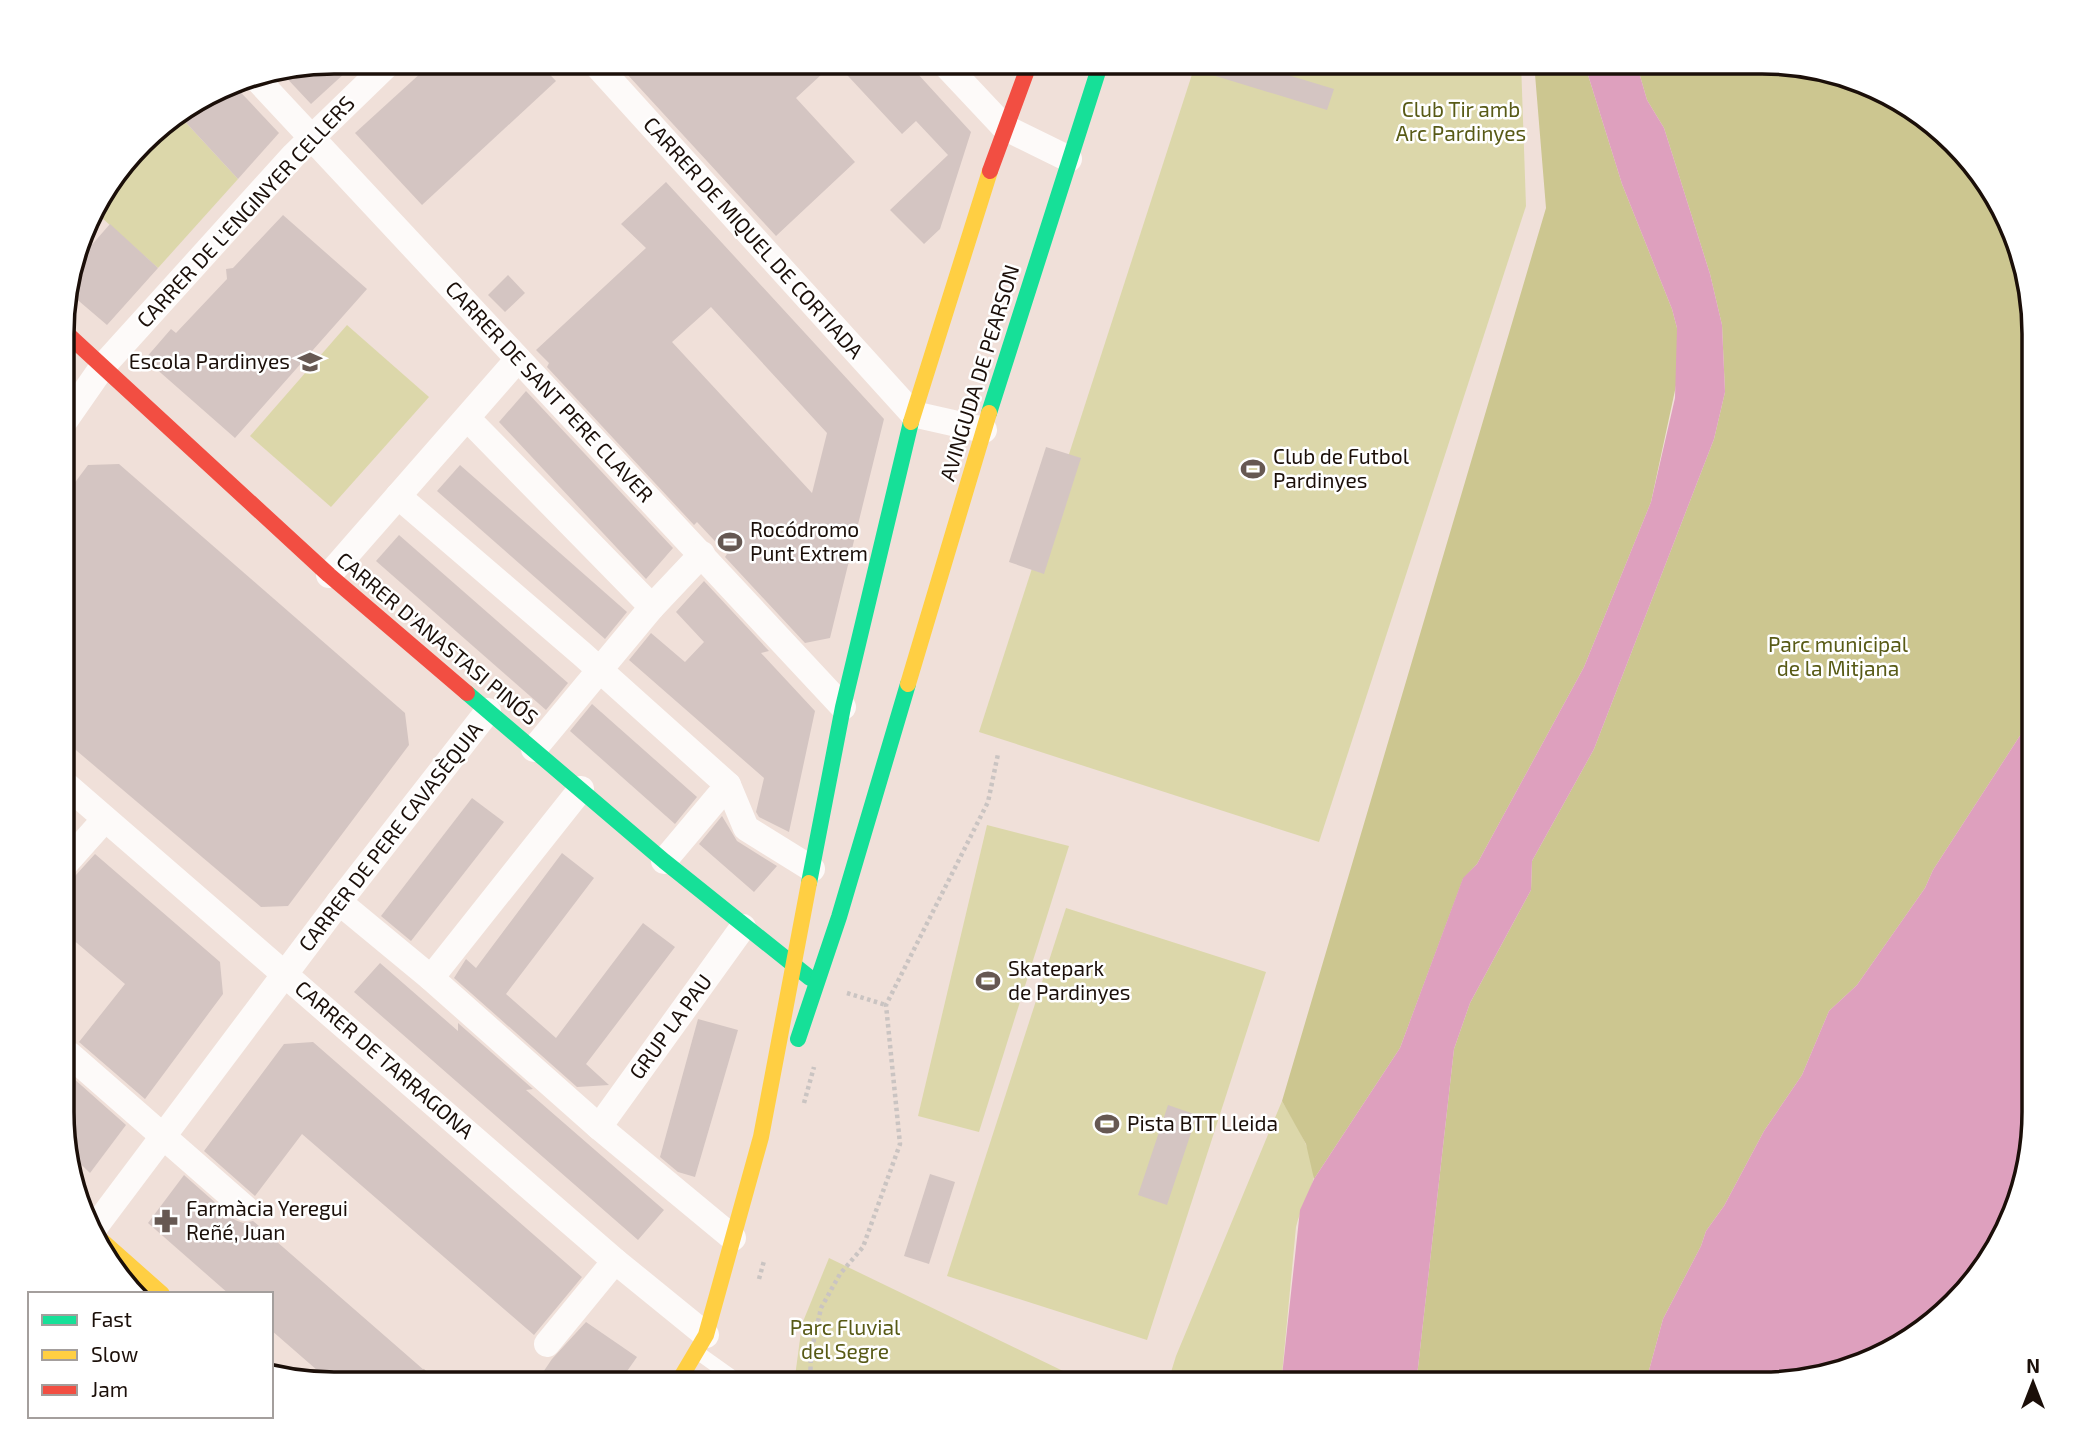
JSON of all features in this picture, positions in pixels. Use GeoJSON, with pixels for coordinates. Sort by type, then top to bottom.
{"type":"FeatureCollection","features":[{"type":"Feature","properties":{"kind":"street","name":"CARRER DE L'ENGINYER CELLERS"},"geometry":{"type":"LineString","coordinates":[[74,408],[103,366],[311,137],[377,74]]}},
{"type":"Feature","properties":{"kind":"street","name":"CARRER DE MIQUEL DE CORTIADA"},"geometry":{"type":"LineString","coordinates":[[605,74],[913,414]]}},
{"type":"Feature","properties":{"kind":"street"},"geometry":{"type":"LineString","coordinates":[[954,74],[1004,127],[1069,159]]}},
{"type":"Feature","properties":{"kind":"street"},"geometry":{"type":"LineString","coordinates":[[684,1372],[701,1344],[761,1137],[812,869],[854,710],[850,677],[913,414],[1004,127],[1025,74]]}},
{"type":"Feature","properties":{"kind":"street","name":"AVINGUDA DE PEARSON"},"geometry":{"type":"LineString","coordinates":[[761,1137],[818,984],[984,430],[1097,74]]}},
{"type":"Feature","properties":{"kind":"street","name":"CARRER DE SANT PERE CLAVER"},"geometry":{"type":"LineString","coordinates":[[261,84],[517,359],[854,710]]}},
{"type":"Feature","properties":{"kind":"street","name":"CARRER D'ANASTASI PINÓS"},"geometry":{"type":"LineString","coordinates":[[74,340],[329,575],[664,861],[793,967]]}},
{"type":"Feature","properties":{"kind":"street"},"geometry":{"type":"LineString","coordinates":[[329,575],[468,419],[517,359]]}},
{"type":"Feature","properties":{"kind":"street"},"geometry":{"type":"LineString","coordinates":[[913,414],[984,430]]}},
{"type":"Feature","properties":{"kind":"street"},"geometry":{"type":"LineString","coordinates":[[468,419],[652,607]]}},
{"type":"Feature","properties":{"kind":"street"},"geometry":{"type":"LineString","coordinates":[[398,496],[728,785],[746,828],[812,869]]}},
{"type":"Feature","properties":{"kind":"street"},"geometry":{"type":"LineString","coordinates":[[534,749],[652,607],[702,554]]}},
{"type":"Feature","properties":{"kind":"street"},"geometry":{"type":"LineString","coordinates":[[883,705],[905,697]]}},
{"type":"Feature","properties":{"kind":"street","name":"CARRER DE PERE CAVASÈQUIA"},"geometry":{"type":"LineString","coordinates":[[98,1223],[338,902],[488,711]]}},
{"type":"Feature","properties":{"kind":"street"},"geometry":{"type":"LineString","coordinates":[[873,747],[883,769]]}},
{"type":"Feature","properties":{"kind":"street"},"geometry":{"type":"LineString","coordinates":[[664,861],[728,785]]}},
{"type":"Feature","properties":{"kind":"street"},"geometry":{"type":"LineString","coordinates":[[431,978],[581,789]]}},
{"type":"Feature","properties":{"kind":"street","name":"CARRER DE TARRAGONA"},"geometry":{"type":"LineString","coordinates":[[74,792],[615,1261],[701,1344]]}},
{"type":"Feature","properties":{"kind":"street"},"geometry":{"type":"LineString","coordinates":[[74,854],[105,819]]}},
{"type":"Feature","properties":{"kind":"street"},"geometry":{"type":"LineString","coordinates":[[338,902],[431,978],[599,1127],[733,1238]]}},
{"type":"Feature","properties":{"kind":"street","name":"GRUP LA PAU"},"geometry":{"type":"LineString","coordinates":[[599,1127],[743,927]]}},
{"type":"Feature","properties":{"kind":"street"},"geometry":{"type":"LineString","coordinates":[[793,967],[818,984]]}},
{"type":"Feature","properties":{"kind":"street"},"geometry":{"type":"LineString","coordinates":[[74,1059],[245,1208]]}},
{"type":"Feature","properties":{"kind":"street"},"geometry":{"type":"LineString","coordinates":[[112,1249],[160,1292]]}},
{"type":"Feature","properties":{"kind":"street"},"geometry":{"type":"LineString","coordinates":[[547,1344],[615,1261]]}},
{"type":"Feature","properties":{"kind":"lane"},"geometry":{"type":"LineString","coordinates":[[701,1344],[729,1372]]}},
{"type":"Feature","properties":{"kind":"path"},"geometry":{"type":"LineString","coordinates":[[810,1372],[811,1353],[821,1308],[840,1274],[863,1247],[900,1144],[886,1006],[988,803],[998,754]]}},
{"type":"Feature","properties":{"kind":"path"},"geometry":{"type":"LineString","coordinates":[[847,993],[886,1006]]}},
{"type":"Feature","properties":{"kind":"green space","name":"Club de Futbol Pardinyes"},"geometry":{"type":"Polygon","coordinates":[[[1192,74],[1521,74],[1526,206],[1319,842],[979,732],[1192,74]]]}},
{"type":"Feature","properties":{"kind":"green space"},"geometry":{"type":"Polygon","coordinates":[[[1535,74],[1588,74],[1622,184],[1672,309],[1677,328],[1677,381],[1651,502],[1584,667],[1477,864],[1463,879],[1400,1048],[1314,1179],[1306,1144],[1282,1101],[1546,208],[1535,74]]]}},
{"type":"Feature","properties":{"kind":"green space","name":"Parc municipal de la Mitjana"},"geometry":{"type":"Polygon","coordinates":[[[1639,74],[1780,74],[1830,82],[1878,100],[1921,127],[1958,162],[1988,203],[2014,266],[2022,316],[2022,733],[1933,870],[1925,888],[1857,985],[1829,1011],[1802,1075],[1764,1131],[1724,1206],[1706,1231],[1663,1319],[1649,1372],[1417,1372],[1454,1049],[1470,1003],[1531,890],[1532,861],[1594,749],[1714,439],[1725,392],[1722,325],[1710,274],[1664,128],[1647,100],[1639,74]]]}},
{"type":"Feature","properties":{"kind":"green space"},"geometry":{"type":"Polygon","coordinates":[[[184,121],[238,179],[158,268],[101,217],[117,189],[138,162],[184,121]]]}},
{"type":"Feature","properties":{"kind":"green space"},"geometry":{"type":"Polygon","coordinates":[[[347,325],[429,397],[331,507],[250,436],[347,325]]]}},
{"type":"Feature","properties":{"kind":"green space","name":"Skatepark de Pardinyes"},"geometry":{"type":"Polygon","coordinates":[[[987,825],[1069,846],[979,1132],[918,1116],[987,825]]]}},
{"type":"Feature","properties":{"kind":"green space","name":"Pista BTT Lleida"},"geometry":{"type":"Polygon","coordinates":[[[1066,908],[1266,972],[1147,1340],[947,1276],[1066,908]]]}},
{"type":"Feature","properties":{"kind":"green space"},"geometry":{"type":"Polygon","coordinates":[[[1282,1101],[1309,1151],[1314,1172],[1296,1227],[1282,1372],[1171,1372],[1282,1101]]]}},
{"type":"Feature","properties":{"kind":"green space","name":"Parc Fluvial del Segre"},"geometry":{"type":"Polygon","coordinates":[[[829,1258],[1065,1372],[796,1372],[802,1324],[829,1258]]]}},
{"type":"Feature","properties":{"kind":"shaded area"},"geometry":{"type":"Polygon","coordinates":[[[1588,74],[1639,74],[1647,100],[1664,128],[1710,274],[1722,325],[1725,392],[1714,439],[1594,749],[1532,861],[1531,890],[1470,1003],[1454,1049],[1417,1372],[1282,1372],[1300,1210],[1314,1179],[1400,1048],[1463,878],[1477,864],[1584,667],[1651,502],[1675,398],[1677,328],[1672,309],[1622,184],[1588,74]]]}},
{"type":"Feature","properties":{"kind":"shaded area"},"geometry":{"type":"Polygon","coordinates":[[[2022,733],[2022,1130],[2014,1180],[1988,1243],[1969,1271],[1934,1308],[1893,1338],[1862,1353],[1813,1368],[1780,1372],[1649,1372],[1663,1319],[1706,1231],[1724,1206],[1764,1131],[1802,1075],[1829,1011],[1857,985],[1925,888],[1933,870],[2022,733]]]}},
{"type":"Feature","properties":{"kind":"building"},"geometry":{"type":"Polygon","coordinates":[[[344,74],[311,104],[286,78],[344,74]]]}},
{"type":"Feature","properties":{"kind":"building"},"geometry":{"type":"Polygon","coordinates":[[[420,74],[549,74],[556,81],[422,205],[355,133],[420,74]]]}},
{"type":"Feature","properties":{"kind":"building"},"geometry":{"type":"Polygon","coordinates":[[[627,74],[822,74],[796,98],[855,162],[776,236],[627,74]]]}},
{"type":"Feature","properties":{"kind":"building"},"geometry":{"type":"Polygon","coordinates":[[[846,74],[918,74],[971,132],[940,229],[924,244],[890,210],[948,155],[916,121],[902,134],[846,74]]]}},
{"type":"Feature","properties":{"kind":"building"},"geometry":{"type":"Polygon","coordinates":[[[1209,74],[1285,74],[1334,89],[1327,110],[1209,74]]]}},
{"type":"Feature","properties":{"kind":"building"},"geometry":{"type":"Polygon","coordinates":[[[239,91],[279,133],[238,179],[184,121],[203,108],[239,91]]]}},
{"type":"Feature","properties":{"kind":"building"},"geometry":{"type":"Polygon","coordinates":[[[666,182],[884,419],[830,638],[805,643],[725,557],[727,554],[697,522],[694,525],[547,367],[549,363],[536,350],[646,248],[621,224],[666,182]],[[711,307],[672,342],[812,493],[827,433],[711,307]]]}},
{"type":"Feature","properties":{"kind":"building"},"geometry":{"type":"Polygon","coordinates":[[[283,215],[367,289],[235,438],[145,359],[171,329],[176,333],[227,279],[226,269],[233,268],[283,215]]]}},
{"type":"Feature","properties":{"kind":"building"},"geometry":{"type":"Polygon","coordinates":[[[110,224],[158,268],[107,325],[76,299],[82,266],[89,248],[110,224]]]}},
{"type":"Feature","properties":{"kind":"building"},"geometry":{"type":"Polygon","coordinates":[[[508,275],[525,293],[505,312],[488,295],[508,275]]]}},
{"type":"Feature","properties":{"kind":"building"},"geometry":{"type":"Polygon","coordinates":[[[526,391],[673,548],[646,579],[499,422],[526,391]]]}},
{"type":"Feature","properties":{"kind":"building"},"geometry":{"type":"Polygon","coordinates":[[[1046,447],[1081,458],[1044,574],[1009,562],[1046,447]]]}},
{"type":"Feature","properties":{"kind":"building"},"geometry":{"type":"Polygon","coordinates":[[[119,464],[405,713],[409,745],[288,906],[261,907],[74,748],[74,484],[88,465],[119,464]]]}},
{"type":"Feature","properties":{"kind":"building"},"geometry":{"type":"Polygon","coordinates":[[[460,465],[627,612],[605,639],[437,491],[460,465]]]}},
{"type":"Feature","properties":{"kind":"building"},"geometry":{"type":"Polygon","coordinates":[[[399,535],[568,683],[546,710],[376,561],[399,535]]]}},
{"type":"Feature","properties":{"kind":"building"},"geometry":{"type":"Polygon","coordinates":[[[704,581],[769,651],[761,653],[815,711],[789,832],[759,817],[756,812],[764,778],[629,660],[651,633],[685,662],[704,642],[676,612],[704,581]]]}},
{"type":"Feature","properties":{"kind":"building"},"geometry":{"type":"Polygon","coordinates":[[[592,704],[697,797],[675,824],[570,731],[592,704]]]}},
{"type":"Feature","properties":{"kind":"building"},"geometry":{"type":"Polygon","coordinates":[[[472,798],[504,822],[411,941],[381,916],[472,798]]]}},
{"type":"Feature","properties":{"kind":"building"},"geometry":{"type":"Polygon","coordinates":[[[722,816],[737,841],[777,866],[754,892],[699,844],[722,816]]]}},
{"type":"Feature","properties":{"kind":"building"},"geometry":{"type":"Polygon","coordinates":[[[562,853],[594,878],[506,994],[556,1038],[643,923],[675,947],[586,1064],[609,1085],[577,1087],[454,978],[466,959],[476,968],[562,853]]]}},
{"type":"Feature","properties":{"kind":"building"},"geometry":{"type":"Polygon","coordinates":[[[95,854],[220,962],[223,994],[145,1099],[79,1042],[125,984],[74,941],[75,876],[95,854]]]}},
{"type":"Feature","properties":{"kind":"building"},"geometry":{"type":"Polygon","coordinates":[[[380,963],[458,1031],[458,1023],[533,1089],[526,1090],[664,1210],[638,1240],[354,992],[380,963]]]}},
{"type":"Feature","properties":{"kind":"building"},"geometry":{"type":"Polygon","coordinates":[[[698,1019],[738,1030],[695,1177],[678,1172],[660,1157],[698,1019]]]}},
{"type":"Feature","properties":{"kind":"building"},"geometry":{"type":"Polygon","coordinates":[[[313,1042],[582,1277],[534,1335],[302,1134],[255,1196],[204,1151],[284,1044],[313,1042]]]}},
{"type":"Feature","properties":{"kind":"building"},"geometry":{"type":"Polygon","coordinates":[[[74,1079],[126,1125],[90,1173],[78,1161],[74,1130],[74,1079]]]}},
{"type":"Feature","properties":{"kind":"building"},"geometry":{"type":"Polygon","coordinates":[[[1168,1105],[1197,1115],[1167,1205],[1138,1195],[1168,1105]]]}},
{"type":"Feature","properties":{"kind":"building"},"geometry":{"type":"Polygon","coordinates":[[[930,1174],[955,1182],[929,1264],[904,1256],[930,1174]]]}},
{"type":"Feature","properties":{"kind":"building"},"geometry":{"type":"Polygon","coordinates":[[[184,1175],[235,1220],[243,1223],[253,1221],[426,1372],[319,1372],[273,1332],[273,1292],[227,1292],[148,1223],[184,1175]]]}},
{"type":"Feature","properties":{"kind":"building"},"geometry":{"type":"Polygon","coordinates":[[[586,1322],[637,1357],[626,1372],[543,1372],[586,1322]]]}},
{"type":"Feature","properties":{"kind":"traffic: fast"},"geometry":{"type":"LineString","coordinates":[[989,413],[1097,74]]}},
{"type":"Feature","properties":{"kind":"traffic: fast"},"geometry":{"type":"LineString","coordinates":[[809,883],[843,707],[911,422]]}},
{"type":"Feature","properties":{"kind":"traffic: fast"},"geometry":{"type":"LineString","coordinates":[[798,1039],[839,917],[908,684]]}},
{"type":"Feature","properties":{"kind":"traffic: fast"},"geometry":{"type":"LineString","coordinates":[[467,693],[664,861],[810,978]]}},
{"type":"Feature","properties":{"kind":"traffic: slow"},"geometry":{"type":"LineString","coordinates":[[911,422],[990,171]]}},
{"type":"Feature","properties":{"kind":"traffic: slow"},"geometry":{"type":"LineString","coordinates":[[908,684],[989,413]]}},
{"type":"Feature","properties":{"kind":"traffic: slow"},"geometry":{"type":"LineString","coordinates":[[684,1372],[706,1335],[761,1137],[809,883]]}},
{"type":"Feature","properties":{"kind":"traffic: slow"},"geometry":{"type":"LineString","coordinates":[[113,1250],[160,1292]]}},
{"type":"Feature","properties":{"kind":"traffic: jam"},"geometry":{"type":"LineString","coordinates":[[990,171],[1026,74]]}},
{"type":"Feature","properties":{"kind":"traffic: jam"},"geometry":{"type":"LineString","coordinates":[[74,340],[329,575],[467,693]]}},
{"type":"Feature","properties":{"kind":"place","name":"Escola Pardinyes"},"geometry":{"type":"Point","coordinates":[310,362]}},
{"type":"Feature","properties":{"kind":"place","name":"Club de Futbol Pardinyes"},"geometry":{"type":"Point","coordinates":[1253,469]}},
{"type":"Feature","properties":{"kind":"place","name":"Rocódromo Punt Extrem"},"geometry":{"type":"Point","coordinates":[730,542]}},
{"type":"Feature","properties":{"kind":"place","name":"Skatepark de Pardinyes"},"geometry":{"type":"Point","coordinates":[988,981]}},
{"type":"Feature","properties":{"kind":"place","name":"Pista BTT Lleida"},"geometry":{"type":"Point","coordinates":[1107,1124]}},
{"type":"Feature","properties":{"kind":"place","name":"Farmàcia Yeregui Reñé, Juan"},"geometry":{"type":"Point","coordinates":[166,1221]}},
{"type":"Feature","properties":{"kind":"park label","name":"Club Tir amb Arc Pardinyes"},"geometry":{"type":"Point","coordinates":[1461,122]}}]}
